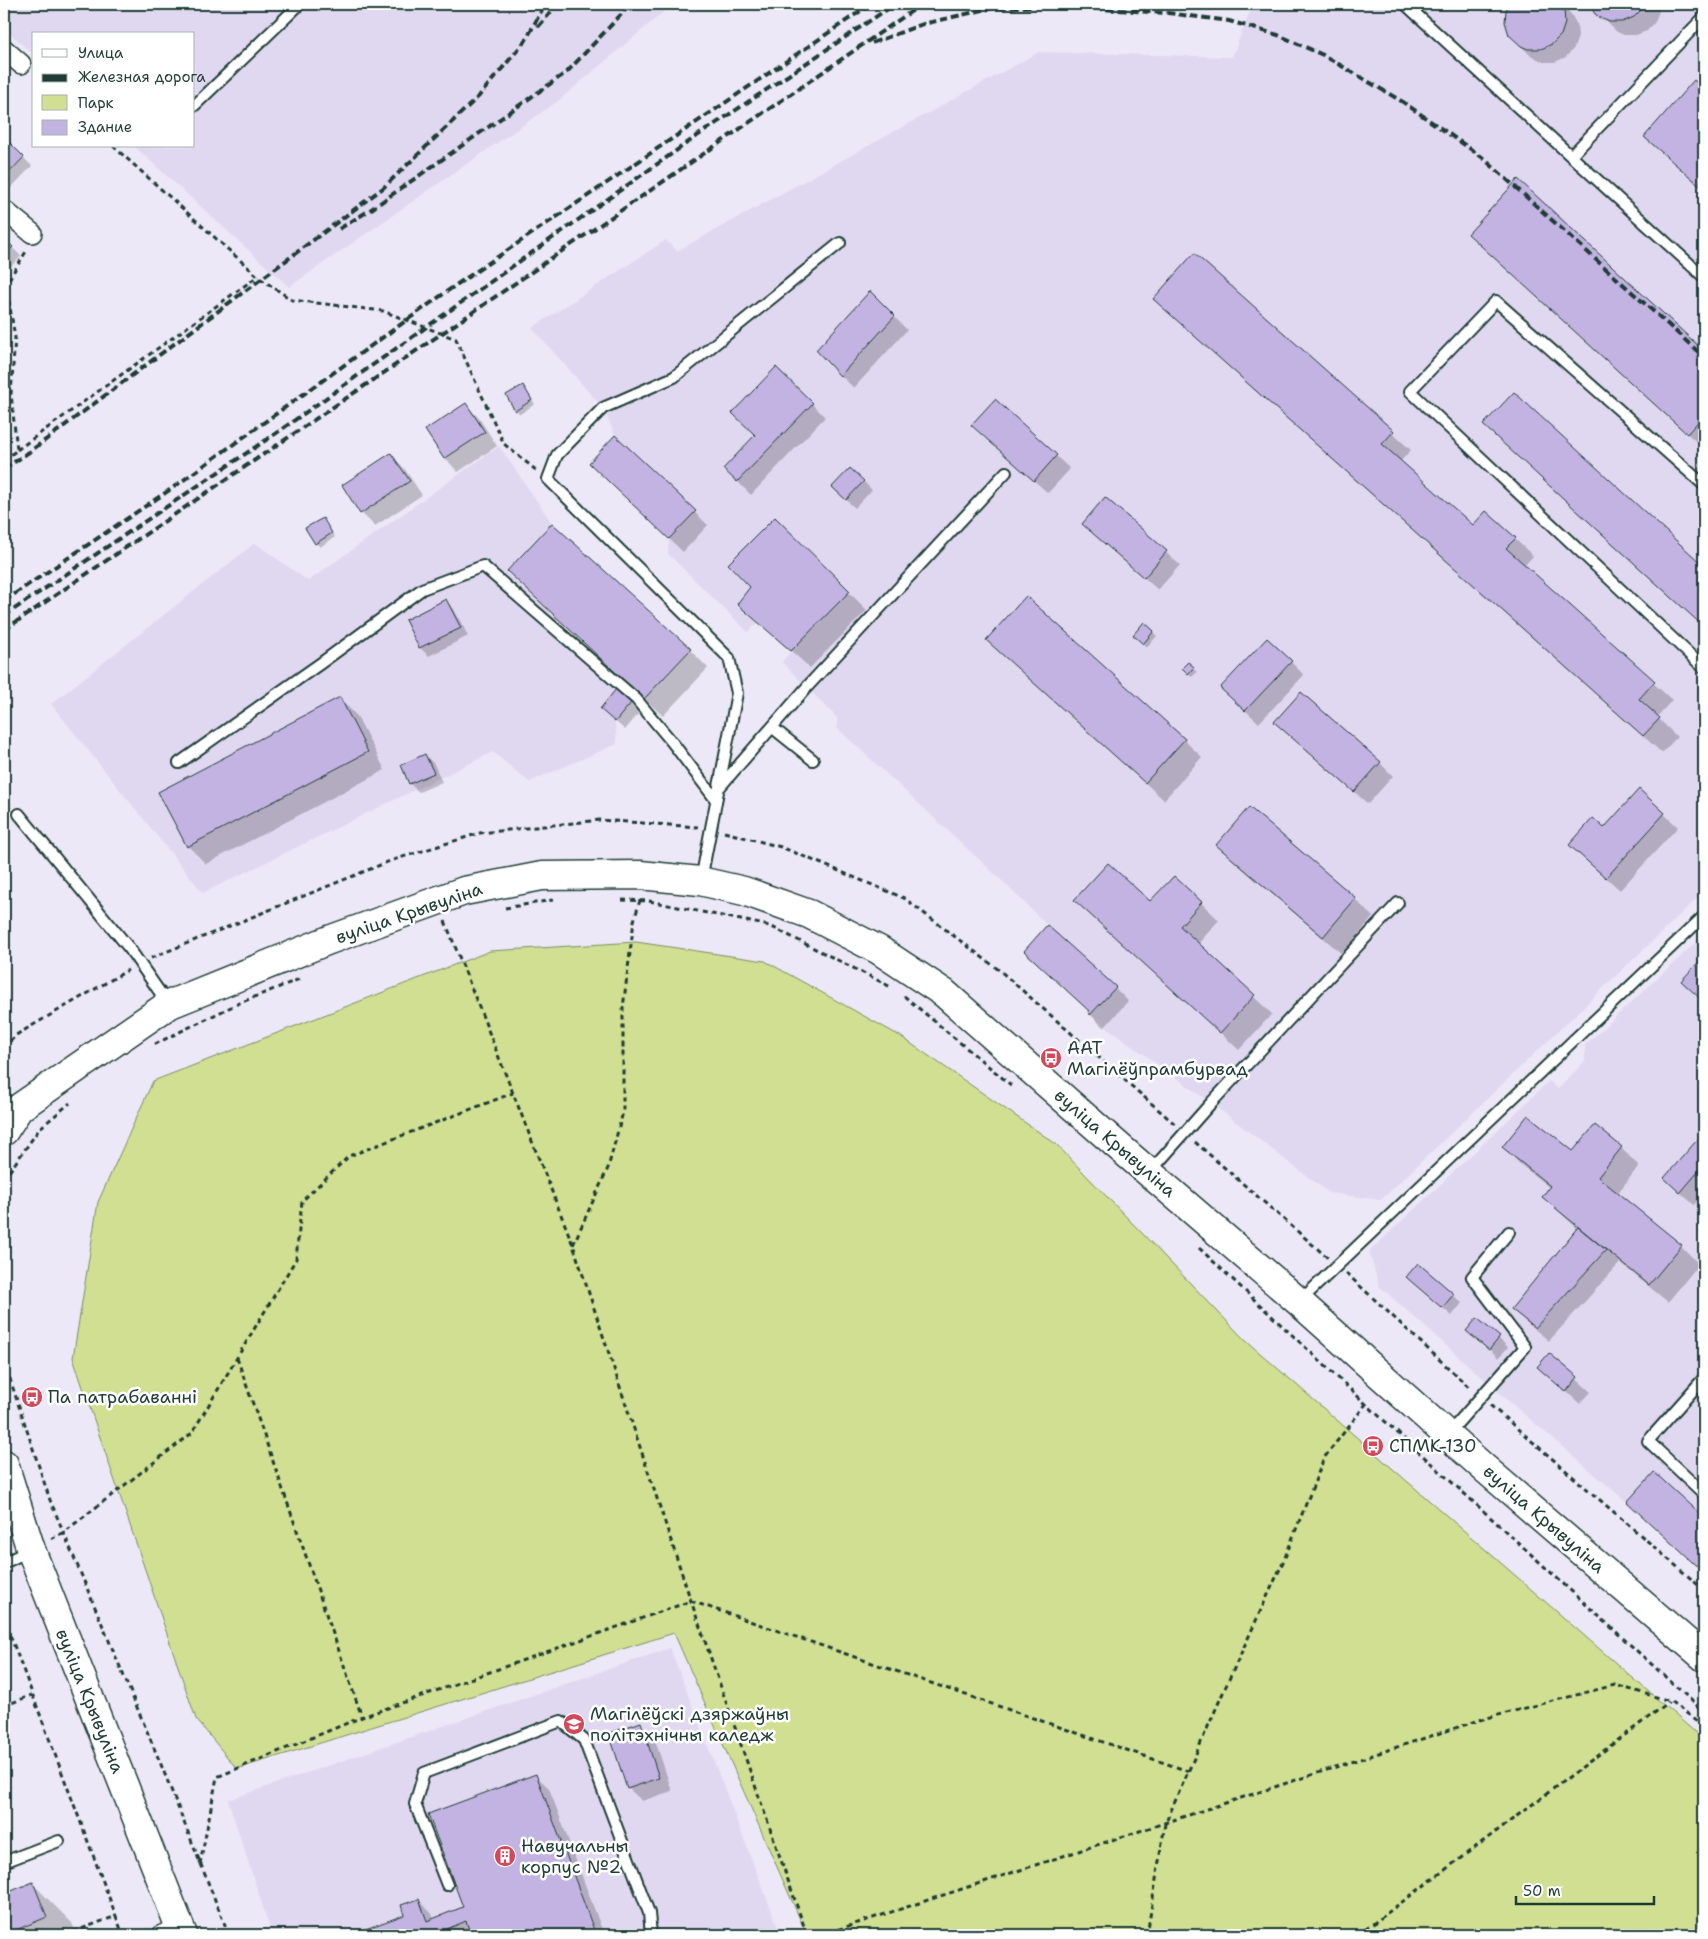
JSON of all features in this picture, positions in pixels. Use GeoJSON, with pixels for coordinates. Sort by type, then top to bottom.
{"type":"FeatureCollection","features":[{"type":"Feature","properties":{"kind":"main road","name":"вуліца Крывуліна"},"geometry":{"type":"LineString","coordinates":[[4,1130],[18,1108],[168,1005],[329,940],[464,891],[542,876],[640,875],[700,881],[744,892],[810,914],[879,950],[944,993],[1704,1657]]}},
{"type":"Feature","properties":{"kind":"main road","name":"вуліца Крывуліна"},"geometry":{"type":"LineString","coordinates":[[4,1464],[31,1550],[175,1933]]}},
{"type":"Feature","properties":{"kind":"street"},"geometry":{"type":"LineString","coordinates":[[4,49],[21,64]]}},
{"type":"Feature","properties":{"kind":"street"},"geometry":{"type":"LineString","coordinates":[[4,210],[32,233]]}},
{"type":"Feature","properties":{"kind":"lane"},"geometry":{"type":"LineString","coordinates":[[195,105],[300,4]]}},
{"type":"Feature","properties":{"kind":"lane"},"geometry":{"type":"LineString","coordinates":[[1405,4],[1704,277]]}},
{"type":"Feature","properties":{"kind":"lane"},"geometry":{"type":"LineString","coordinates":[[1571,156],[1704,17]]}},
{"type":"Feature","properties":{"kind":"lane"},"geometry":{"type":"LineString","coordinates":[[700,881],[736,693],[729,658],[548,479],[557,455],[603,408],[674,378],[840,243]]}},
{"type":"Feature","properties":{"kind":"lane"},"geometry":{"type":"LineString","coordinates":[[1704,485],[1496,301],[1410,391],[1704,668]]}},
{"type":"Feature","properties":{"kind":"lane"},"geometry":{"type":"LineString","coordinates":[[719,789],[808,687],[1006,472]]}},
{"type":"Feature","properties":{"kind":"lane"},"geometry":{"type":"LineString","coordinates":[[179,763],[313,669],[422,589],[483,566],[636,699],[672,742],[716,800]]}},
{"type":"Feature","properties":{"kind":"lane"},"geometry":{"type":"LineString","coordinates":[[772,728],[813,760]]}},
{"type":"Feature","properties":{"kind":"lane"},"geometry":{"type":"LineString","coordinates":[[19,814],[129,948],[168,1005]]}},
{"type":"Feature","properties":{"kind":"lane"},"geometry":{"type":"LineString","coordinates":[[1149,1172],[1398,903]]}},
{"type":"Feature","properties":{"kind":"lane"},"geometry":{"type":"LineString","coordinates":[[1299,1302],[1704,916]]}},
{"type":"Feature","properties":{"kind":"lane"},"geometry":{"type":"LineString","coordinates":[[1447,1434],[1525,1347],[1472,1277],[1509,1232]]}},
{"type":"Feature","properties":{"kind":"lane"},"geometry":{"type":"LineString","coordinates":[[1704,1378],[1648,1441],[1704,1494]]}},
{"type":"Feature","properties":{"kind":"lane"},"geometry":{"type":"LineString","coordinates":[[4,1563],[31,1550]]}},
{"type":"Feature","properties":{"kind":"lane"},"geometry":{"type":"LineString","coordinates":[[447,1885],[415,1804],[424,1773],[561,1721],[584,1740],[649,1913],[651,1935]]}},
{"type":"Feature","properties":{"kind":"lane"},"geometry":{"type":"LineString","coordinates":[[4,1862],[59,1841]]}},
{"type":"Feature","properties":{"kind":"path"},"geometry":{"type":"LineString","coordinates":[[115,148],[258,276],[292,300],[383,312],[456,339],[504,444],[548,479]]}},
{"type":"Feature","properties":{"kind":"path"},"geometry":{"type":"LineString","coordinates":[[17,450],[10,394],[15,337],[6,284],[31,245],[32,233]]}},
{"type":"Feature","properties":{"kind":"path"},"geometry":{"type":"LineString","coordinates":[[4,460],[258,276]]}},
{"type":"Feature","properties":{"kind":"path"},"geometry":{"type":"LineString","coordinates":[[4,1048],[16,1035],[139,963],[390,860],[480,833],[600,820],[710,828],[781,847],[904,898],[999,970],[1338,1266],[1480,1397],[1517,1426],[1704,1590]]}},
{"type":"Feature","properties":{"kind":"path"},"geometry":{"type":"LineString","coordinates":[[501,909],[557,900]]}},
{"type":"Feature","properties":{"kind":"path"},"geometry":{"type":"LineString","coordinates":[[621,900],[650,901],[770,926],[898,991],[1018,1090]]}},
{"type":"Feature","properties":{"kind":"path"},"geometry":{"type":"LineString","coordinates":[[573,1245],[608,1168],[623,1112],[623,1008],[634,921],[640,900]]}},
{"type":"Feature","properties":{"kind":"path"},"geometry":{"type":"LineString","coordinates":[[444,918],[573,1245],[691,1601],[807,1935]]}},
{"type":"Feature","properties":{"kind":"path"},"geometry":{"type":"LineString","coordinates":[[150,1046],[237,1004],[309,974]]}},
{"type":"Feature","properties":{"kind":"path"},"geometry":{"type":"LineString","coordinates":[[31,1550],[64,1532],[192,1432],[296,1259],[302,1202],[349,1156],[513,1092]]}},
{"type":"Feature","properties":{"kind":"path"},"geometry":{"type":"LineString","coordinates":[[4,1179],[40,1128],[70,1103]]}},
{"type":"Feature","properties":{"kind":"path"},"geometry":{"type":"LineString","coordinates":[[1195,1245],[1366,1404],[1704,1712]]}},
{"type":"Feature","properties":{"kind":"path"},"geometry":{"type":"LineString","coordinates":[[237,1357],[362,1717]]}},
{"type":"Feature","properties":{"kind":"path"},"geometry":{"type":"LineString","coordinates":[[4,1361],[50,1500],[158,1758],[228,1935]]}},
{"type":"Feature","properties":{"kind":"path"},"geometry":{"type":"LineString","coordinates":[[1147,1935],[1165,1824],[1284,1560],[1324,1458],[1366,1404]]}},
{"type":"Feature","properties":{"kind":"path"},"geometry":{"type":"LineString","coordinates":[[200,1864],[217,1777],[362,1717],[691,1601],[1188,1771]]}},
{"type":"Feature","properties":{"kind":"path"},"geometry":{"type":"LineString","coordinates":[[4,1619],[122,1935]]}},
{"type":"Feature","properties":{"kind":"path"},"geometry":{"type":"LineString","coordinates":[[821,1935],[1484,1720],[1615,1685],[1670,1701],[1704,1726]]}},
{"type":"Feature","properties":{"kind":"path"},"geometry":{"type":"LineString","coordinates":[[4,1706],[32,1695]]}},
{"type":"Feature","properties":{"kind":"path"},"geometry":{"type":"LineString","coordinates":[[1358,1935],[1670,1701]]}},
{"type":"Feature","properties":{"kind":"path"},"geometry":{"type":"LineString","coordinates":[[65,1935],[116,1916]]}},
{"type":"Feature","properties":{"kind":"shaded area"},"geometry":{"type":"Polygon","coordinates":[[[4,4],[673,4],[558,101],[289,287],[136,148],[195,148],[195,32],[32,32],[32,53],[4,28],[4,4]]]}},
{"type":"Feature","properties":{"kind":"shaded area"},"geometry":{"type":"Polygon","coordinates":[[[1253,4],[1704,4],[1704,892],[1381,1200],[1329,1193],[1211,1103],[1090,1015],[1089,1011],[1024,951],[1047,925],[837,728],[837,718],[782,662],[791,651],[759,622],[748,632],[668,554],[669,539],[589,463],[615,435],[603,408],[532,328],[666,240],[677,251],[1039,52],[1232,57],[1253,4]]]}},
{"type":"Feature","properties":{"kind":"shaded area"},"geometry":{"type":"Polygon","coordinates":[[[499,446],[552,523],[691,649],[644,699],[640,695],[615,722],[617,744],[529,782],[493,752],[203,893],[51,704],[255,543],[308,581],[499,446]]]}},
{"type":"Feature","properties":{"kind":"shaded area"},"geometry":{"type":"Polygon","coordinates":[[[1704,935],[1704,1573],[1627,1502],[1512,1404],[1379,1286],[1369,1252],[1549,1081],[1558,1089],[1585,1061],[1585,1045],[1704,935]]]}},
{"type":"Feature","properties":{"kind":"shaded area","name":"Магілёўскі дзяржаўны політэхнічны каледж"},"geometry":{"type":"Polygon","coordinates":[[[670,1648],[781,1935],[272,1935],[228,1800],[670,1648]]]}},
{"type":"Feature","properties":{"kind":"green space"},"geometry":{"type":"Polygon","coordinates":[[[636,942],[765,961],[900,1036],[1056,1144],[1245,1340],[1704,1740],[1704,1935],[807,1935],[674,1633],[237,1769],[196,1719],[73,1358],[98,1202],[153,1081],[490,951],[636,942]]]}},
{"type":"Feature","properties":{"kind":"building"},"geometry":{"type":"Polygon","coordinates":[[[1509,4],[1560,4],[1564,10],[1565,23],[1561,35],[1552,44],[1541,49],[1528,49],[1521,46],[1509,35],[1505,22],[1506,10],[1509,4]]]}},
{"type":"Feature","properties":{"kind":"building"},"geometry":{"type":"Polygon","coordinates":[[[1589,4],[1644,4],[1634,17],[1622,22],[1610,22],[1595,14],[1589,4]]]}},
{"type":"Feature","properties":{"kind":"building"},"geometry":{"type":"Polygon","coordinates":[[[1694,80],[1704,89],[1704,189],[1644,137],[1694,80]]]}},
{"type":"Feature","properties":{"kind":"building"},"geometry":{"type":"Polygon","coordinates":[[[4,137],[24,157],[4,178],[4,137]]]}},
{"type":"Feature","properties":{"kind":"building"},"geometry":{"type":"Polygon","coordinates":[[[1518,179],[1704,351],[1704,415],[1687,434],[1468,234],[1518,179]]]}},
{"type":"Feature","properties":{"kind":"building"},"geometry":{"type":"Polygon","coordinates":[[[4,238],[13,247],[4,256],[4,238]]]}},
{"type":"Feature","properties":{"kind":"building"},"geometry":{"type":"Polygon","coordinates":[[[1194,253],[1394,431],[1382,444],[1473,525],[1486,511],[1516,538],[1506,548],[1655,681],[1639,699],[1660,718],[1643,736],[1153,299],[1194,253]]]}},
{"type":"Feature","properties":{"kind":"building"},"geometry":{"type":"Polygon","coordinates":[[[870,291],[895,316],[840,376],[816,350],[870,291]]]}},
{"type":"Feature","properties":{"kind":"building"},"geometry":{"type":"Polygon","coordinates":[[[776,367],[813,403],[737,482],[723,469],[755,435],[732,413],[776,367]]]}},
{"type":"Feature","properties":{"kind":"building"},"geometry":{"type":"Polygon","coordinates":[[[523,385],[532,400],[515,411],[506,395],[523,385]]]}},
{"type":"Feature","properties":{"kind":"building"},"geometry":{"type":"Polygon","coordinates":[[[1514,392],[1704,566],[1704,627],[1483,425],[1514,392]]]}},
{"type":"Feature","properties":{"kind":"building"},"geometry":{"type":"Polygon","coordinates":[[[995,399],[1057,455],[1034,481],[971,425],[995,399]]]}},
{"type":"Feature","properties":{"kind":"building"},"geometry":{"type":"Polygon","coordinates":[[[466,403],[485,432],[444,459],[425,430],[466,403]]]}},
{"type":"Feature","properties":{"kind":"building"},"geometry":{"type":"Polygon","coordinates":[[[615,435],[696,511],[669,539],[589,463],[615,435]]]}},
{"type":"Feature","properties":{"kind":"building"},"geometry":{"type":"Polygon","coordinates":[[[391,453],[410,481],[360,514],[342,485],[391,453]]]}},
{"type":"Feature","properties":{"kind":"building"},"geometry":{"type":"Polygon","coordinates":[[[850,468],[864,481],[846,500],[832,487],[850,468]]]}},
{"type":"Feature","properties":{"kind":"building"},"geometry":{"type":"Polygon","coordinates":[[[1105,497],[1167,551],[1144,578],[1082,524],[1105,497]]]}},
{"type":"Feature","properties":{"kind":"building"},"geometry":{"type":"Polygon","coordinates":[[[775,517],[850,591],[791,651],[737,604],[750,587],[728,564],[775,517]]]}},
{"type":"Feature","properties":{"kind":"building"},"geometry":{"type":"Polygon","coordinates":[[[323,518],[332,533],[315,544],[305,528],[323,518]]]}},
{"type":"Feature","properties":{"kind":"building"},"geometry":{"type":"Polygon","coordinates":[[[552,523],[691,649],[644,699],[507,571],[552,523]]]}},
{"type":"Feature","properties":{"kind":"building"},"geometry":{"type":"Polygon","coordinates":[[[1026,596],[1185,739],[1145,783],[986,640],[1026,596]]]}},
{"type":"Feature","properties":{"kind":"building"},"geometry":{"type":"Polygon","coordinates":[[[446,599],[461,628],[419,648],[405,620],[446,599]]]}},
{"type":"Feature","properties":{"kind":"building"},"geometry":{"type":"Polygon","coordinates":[[[1144,622],[1154,631],[1143,644],[1133,635],[1144,622]]]}},
{"type":"Feature","properties":{"kind":"building"},"geometry":{"type":"Polygon","coordinates":[[[1267,638],[1292,661],[1245,711],[1220,688],[1267,638]]]}},
{"type":"Feature","properties":{"kind":"building"},"geometry":{"type":"Polygon","coordinates":[[[1188,662],[1194,667],[1188,674],[1182,668],[1188,662]]]}},
{"type":"Feature","properties":{"kind":"building"},"geometry":{"type":"Polygon","coordinates":[[[616,689],[631,703],[615,722],[600,709],[616,689]]]}},
{"type":"Feature","properties":{"kind":"building"},"geometry":{"type":"Polygon","coordinates":[[[1301,692],[1381,762],[1354,792],[1274,722],[1301,692]]]}},
{"type":"Feature","properties":{"kind":"building"},"geometry":{"type":"Polygon","coordinates":[[[340,697],[368,752],[187,847],[158,792],[340,697]]]}},
{"type":"Feature","properties":{"kind":"building"},"geometry":{"type":"Polygon","coordinates":[[[425,754],[434,773],[409,784],[401,765],[425,754]]]}},
{"type":"Feature","properties":{"kind":"building"},"geometry":{"type":"Polygon","coordinates":[[[1639,789],[1665,813],[1606,878],[1569,845],[1593,818],[1604,828],[1639,789]]]}},
{"type":"Feature","properties":{"kind":"building"},"geometry":{"type":"Polygon","coordinates":[[[1249,807],[1356,898],[1323,937],[1216,845],[1249,807]]]}},
{"type":"Feature","properties":{"kind":"building"},"geometry":{"type":"Polygon","coordinates":[[[1108,863],[1150,901],[1174,876],[1202,902],[1180,926],[1255,995],[1220,1033],[1074,900],[1108,863]]]}},
{"type":"Feature","properties":{"kind":"building"},"geometry":{"type":"Polygon","coordinates":[[[1047,925],[1116,987],[1090,1015],[1089,1011],[1024,951],[1047,925]]]}},
{"type":"Feature","properties":{"kind":"building"},"geometry":{"type":"Polygon","coordinates":[[[1704,956],[1704,1002],[1681,981],[1704,956]]]}},
{"type":"Feature","properties":{"kind":"building"},"geometry":{"type":"Polygon","coordinates":[[[1528,1115],[1573,1151],[1595,1125],[1622,1147],[1598,1177],[1682,1245],[1649,1285],[1542,1197],[1550,1186],[1502,1147],[1528,1115]]]}},
{"type":"Feature","properties":{"kind":"building"},"geometry":{"type":"Polygon","coordinates":[[[1704,1132],[1704,1165],[1680,1193],[1664,1178],[1704,1132]]]}},
{"type":"Feature","properties":{"kind":"building"},"geometry":{"type":"Polygon","coordinates":[[[1578,1227],[1606,1250],[1535,1328],[1511,1309],[1578,1227]]]}},
{"type":"Feature","properties":{"kind":"building"},"geometry":{"type":"Polygon","coordinates":[[[1418,1263],[1454,1294],[1442,1308],[1406,1277],[1418,1263]]]}},
{"type":"Feature","properties":{"kind":"building"},"geometry":{"type":"Polygon","coordinates":[[[1477,1318],[1500,1337],[1489,1350],[1466,1331],[1477,1318]]]}},
{"type":"Feature","properties":{"kind":"building"},"geometry":{"type":"Polygon","coordinates":[[[1549,1353],[1578,1377],[1566,1392],[1537,1367],[1549,1353]]]}},
{"type":"Feature","properties":{"kind":"building"},"geometry":{"type":"Polygon","coordinates":[[[1654,1472],[1704,1518],[1704,1573],[1627,1502],[1654,1472]]]}},
{"type":"Feature","properties":{"kind":"building"},"geometry":{"type":"Polygon","coordinates":[[[641,1722],[659,1778],[627,1789],[609,1733],[641,1722]]]}},
{"type":"Feature","properties":{"kind":"building","name":"Навучальны корпус №2"},"geometry":{"type":"Polygon","coordinates":[[[536,1774],[594,1930],[581,1935],[471,1935],[466,1921],[433,1935],[349,1935],[404,1915],[401,1905],[419,1899],[427,1921],[463,1907],[428,1814],[536,1774]]]}},
{"type":"Feature","properties":{"kind":"building"},"geometry":{"type":"Polygon","coordinates":[[[33,1882],[47,1917],[4,1935],[4,1894],[33,1882]]]}},
{"type":"Feature","properties":{"kind":"railway"},"geometry":{"type":"LineString","coordinates":[[4,469],[383,188],[479,96],[526,40],[545,4]]}},
{"type":"Feature","properties":{"kind":"railway"},"geometry":{"type":"LineString","coordinates":[[538,27],[558,4]]}},
{"type":"Feature","properties":{"kind":"railway"},"geometry":{"type":"LineString","coordinates":[[339,229],[370,210],[567,72],[631,4]]}},
{"type":"Feature","properties":{"kind":"railway"},"geometry":{"type":"LineString","coordinates":[[4,601],[171,489],[456,285],[871,4]]}},
{"type":"Feature","properties":{"kind":"railway"},"geometry":{"type":"LineString","coordinates":[[4,616],[275,434],[697,136],[895,4]]}},
{"type":"Feature","properties":{"kind":"railway"},"geometry":{"type":"LineString","coordinates":[[4,630],[441,334],[922,4]]}},
{"type":"Feature","properties":{"kind":"railway"},"geometry":{"type":"LineString","coordinates":[[872,43],[923,24],[992,8],[1053,6],[1168,13],[1229,21],[1278,35],[1323,55],[1403,102],[1482,157],[1704,357]]}},
{"type":"Feature","properties":{"kind":"place","name":"ААТ Магілёўпрамбурвад"},"geometry":{"type":"Point","coordinates":[1051,1058]}},
{"type":"Feature","properties":{"kind":"place","name":"Па патрабаванні"},"geometry":{"type":"Point","coordinates":[32,1397]}},
{"type":"Feature","properties":{"kind":"place","name":"СПМК-130"},"geometry":{"type":"Point","coordinates":[1373,1446]}},
{"type":"Feature","properties":{"kind":"place","name":"Магілёўскі дзяржаўны політэхнічны каледж"},"geometry":{"type":"Point","coordinates":[574,1724]}},
{"type":"Feature","properties":{"kind":"place","name":"Навучальны корпус №2"},"geometry":{"type":"Point","coordinates":[505,1856]}}]}
